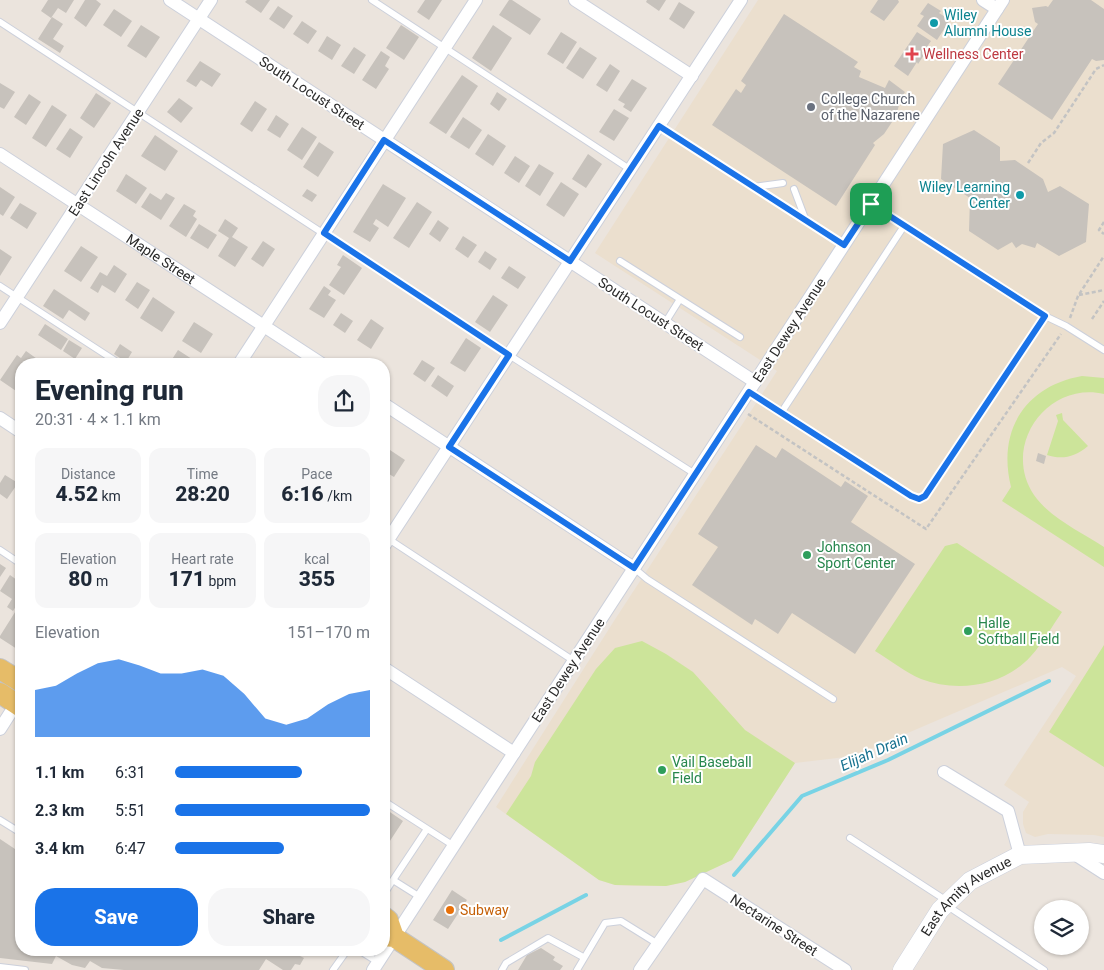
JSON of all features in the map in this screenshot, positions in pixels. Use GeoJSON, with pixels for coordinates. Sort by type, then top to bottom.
{"type":"FeatureCollection","features":[{"type":"Feature","properties":{"kind":"main road"},"geometry":{"type":"LineString","coordinates":[[0,669],[15,678]]}},
{"type":"Feature","properties":{"kind":"main road"},"geometry":{"type":"LineString","coordinates":[[0,681],[12,688],[15,698]]}},
{"type":"Feature","properties":{"kind":"main road"},"geometry":{"type":"LineString","coordinates":[[1020,855],[1073,852],[1104,854]]}},
{"type":"Feature","properties":{"kind":"main road","name":"East Amity Avenue"},"geometry":{"type":"LineString","coordinates":[[902,970],[940,910],[947,903],[970,881],[1020,855]]}},
{"type":"Feature","properties":{"kind":"main road"},"geometry":{"type":"LineString","coordinates":[[390,938],[444,970]]}},
{"type":"Feature","properties":{"kind":"street","name":"South Locust Street"},"geometry":{"type":"LineString","coordinates":[[170,0],[665,322],[752,387]]}},
{"type":"Feature","properties":{"kind":"street","name":"East Lincoln Avenue"},"geometry":{"type":"LineString","coordinates":[[0,324],[211,0]]}},
{"type":"Feature","properties":{"kind":"street"},"geometry":{"type":"LineString","coordinates":[[243,358],[476,0]]}},
{"type":"Feature","properties":{"kind":"street"},"geometry":{"type":"LineString","coordinates":[[575,0],[692,76]]}},
{"type":"Feature","properties":{"kind":"street"},"geometry":{"type":"LineString","coordinates":[[390,533],[449,447],[741,0]]}},
{"type":"Feature","properties":{"kind":"street"},"geometry":{"type":"LineString","coordinates":[[983,0],[1000,5]]}},
{"type":"Feature","properties":{"kind":"street","name":"East Dewey Avenue"},"geometry":{"type":"LineString","coordinates":[[390,936],[420,897],[454,846],[1000,5]]}},
{"type":"Feature","properties":{"kind":"street","name":"Maple Street"},"geometry":{"type":"LineString","coordinates":[[0,154],[313,358]]}},
{"type":"Feature","properties":{"kind":"street"},"geometry":{"type":"LineString","coordinates":[[390,408],[634,568]]}},
{"type":"Feature","properties":{"kind":"street"},"geometry":{"type":"LineString","coordinates":[[0,418],[15,428]]}},
{"type":"Feature","properties":{"kind":"street"},"geometry":{"type":"LineString","coordinates":[[390,672],[514,753]]}},
{"type":"Feature","properties":{"kind":"street"},"geometry":{"type":"LineString","coordinates":[[0,729],[15,698]]}},
{"type":"Feature","properties":{"kind":"street","name":"East Amity Avenue"},"geometry":{"type":"LineString","coordinates":[[944,772],[1008,811],[1020,855]]}},
{"type":"Feature","properties":{"kind":"street"},"geometry":{"type":"LineString","coordinates":[[1073,852],[1104,873]]}},
{"type":"Feature","properties":{"kind":"street","name":"Nectarine Street"},"geometry":{"type":"LineString","coordinates":[[658,944],[703,879],[845,970]]}},
{"type":"Feature","properties":{"kind":"street"},"geometry":{"type":"LineString","coordinates":[[640,970],[658,944]]}},
{"type":"Feature","properties":{"kind":"lane"},"geometry":{"type":"LineString","coordinates":[[372,0],[630,170]]}},
{"type":"Feature","properties":{"kind":"lane"},"geometry":{"type":"LineString","coordinates":[[0,22],[509,355],[695,474]]}},
{"type":"Feature","properties":{"kind":"lane"},"geometry":{"type":"LineString","coordinates":[[659,126],[844,245]]}},
{"type":"Feature","properties":{"kind":"lane"},"geometry":{"type":"LineString","coordinates":[[754,187],[783,183]]}},
{"type":"Feature","properties":{"kind":"lane"},"geometry":{"type":"LineString","coordinates":[[794,189],[806,221]]}},
{"type":"Feature","properties":{"kind":"lane"},"geometry":{"type":"LineString","coordinates":[[871,204],[1045,316],[1066,326],[1104,350]]}},
{"type":"Feature","properties":{"kind":"lane"},"geometry":{"type":"LineString","coordinates":[[781,413],[904,226]]}},
{"type":"Feature","properties":{"kind":"lane"},"geometry":{"type":"LineString","coordinates":[[620,261],[740,337]]}},
{"type":"Feature","properties":{"kind":"lane"},"geometry":{"type":"LineString","coordinates":[[0,286],[111,358]]}},
{"type":"Feature","properties":{"kind":"lane"},"geometry":{"type":"LineString","coordinates":[[665,322],[680,299]]}},
{"type":"Feature","properties":{"kind":"lane"},"geometry":{"type":"LineString","coordinates":[[752,387],[781,413],[911,496],[919,499],[925,496],[1045,316]]}},
{"type":"Feature","properties":{"kind":"lane"},"geometry":{"type":"LineString","coordinates":[[390,543],[574,661]]}},
{"type":"Feature","properties":{"kind":"lane"},"geometry":{"type":"LineString","coordinates":[[0,550],[15,560]]}},
{"type":"Feature","properties":{"kind":"lane"},"geometry":{"type":"LineString","coordinates":[[634,568],[647,579],[833,699]]}},
{"type":"Feature","properties":{"kind":"lane"},"geometry":{"type":"LineString","coordinates":[[390,805],[454,846]]}},
{"type":"Feature","properties":{"kind":"lane"},"geometry":{"type":"LineString","coordinates":[[0,820],[15,829]]}},
{"type":"Feature","properties":{"kind":"lane"},"geometry":{"type":"LineString","coordinates":[[390,885],[427,829]]}},
{"type":"Feature","properties":{"kind":"lane"},"geometry":{"type":"LineString","coordinates":[[850,838],[1044,970]]}},
{"type":"Feature","properties":{"kind":"lane"},"geometry":{"type":"LineString","coordinates":[[393,880],[420,897]]}},
{"type":"Feature","properties":{"kind":"lane"},"geometry":{"type":"LineString","coordinates":[[577,970],[605,923],[621,922],[658,944]]}},
{"type":"Feature","properties":{"kind":"lane"},"geometry":{"type":"LineString","coordinates":[[502,970],[506,963],[548,938],[583,957]]}},
{"type":"Feature","properties":{"kind":"lane"},"geometry":{"type":"LineString","coordinates":[[333,970],[343,956]]}},
{"type":"Feature","properties":{"kind":"lane"},"geometry":{"type":"LineString","coordinates":[[365,956],[376,966]]}},
{"type":"Feature","properties":{"kind":"lane"},"geometry":{"type":"LineString","coordinates":[[0,967],[25,970]]}},
{"type":"Feature","properties":{"kind":"path"},"geometry":{"type":"LineString","coordinates":[[1028,163],[1041,143],[1054,133],[1096,69],[1104,65]]}},
{"type":"Feature","properties":{"kind":"path"},"geometry":{"type":"LineString","coordinates":[[1104,222],[1099,230],[1104,234]]}},
{"type":"Feature","properties":{"kind":"path"},"geometry":{"type":"LineString","coordinates":[[739,408],[926,529],[1066,326],[1078,296],[1104,256]]}},
{"type":"Feature","properties":{"kind":"path"},"geometry":{"type":"LineString","coordinates":[[1078,296],[1104,290]]}},
{"type":"Feature","properties":{"kind":"path"},"geometry":{"type":"LineString","coordinates":[[1092,320],[1104,301]]}},
{"type":"Feature","properties":{"kind":"shaded area"},"geometry":{"type":"Polygon","coordinates":[[[758,0],[1104,0],[1104,837],[1048,834],[1035,837],[1026,833],[1023,824],[1023,812],[1029,802],[1004,785],[1076,676],[1062,667],[854,756],[795,763],[732,860],[685,882],[666,886],[635,886],[615,885],[599,880],[496,807],[614,621],[777,371],[595,253],[758,0]]]}},
{"type":"Feature","properties":{"kind":"green space"},"geometry":{"type":"Polygon","coordinates":[[[1082,376],[1104,378],[1104,394],[1083,393],[1064,397],[1048,407],[1035,421],[1027,438],[1023,457],[1025,476],[1034,495],[1048,511],[1104,547],[1104,567],[1002,501],[1011,487],[1008,447],[1012,430],[1020,414],[1031,401],[1045,390],[1062,381],[1082,376]]]}},
{"type":"Feature","properties":{"kind":"green space"},"geometry":{"type":"Polygon","coordinates":[[[1062,413],[1063,420],[1088,446],[1068,457],[1047,455],[1058,421],[1056,415],[1062,413]]]}},
{"type":"Feature","properties":{"kind":"green space","name":"Halle Softball Field"},"geometry":{"type":"Polygon","coordinates":[[[957,543],[1062,612],[1035,651],[1020,666],[994,680],[965,686],[950,686],[921,679],[875,651],[945,546],[957,543]]]}},
{"type":"Feature","properties":{"kind":"green space","name":"Vail Baseball Field"},"geometry":{"type":"Polygon","coordinates":[[[642,641],[693,672],[745,730],[795,763],[732,860],[685,882],[666,886],[615,885],[599,880],[506,814],[531,776],[535,762],[596,669],[615,648],[642,641]]]}},
{"type":"Feature","properties":{"kind":"green space"},"geometry":{"type":"Polygon","coordinates":[[[1104,645],[1104,767],[1049,732],[1104,645]]]}},
{"type":"Feature","properties":{"kind":"building"},"geometry":{"type":"Polygon","coordinates":[[[48,0],[74,0],[66,13],[58,8],[51,18],[41,11],[48,0]]]}},
{"type":"Feature","properties":{"kind":"building"},"geometry":{"type":"Polygon","coordinates":[[[85,0],[96,0],[101,4],[86,27],[74,18],[85,0]]]}},
{"type":"Feature","properties":{"kind":"building"},"geometry":{"type":"Polygon","coordinates":[[[247,0],[270,0],[261,13],[245,2],[247,0]]]}},
{"type":"Feature","properties":{"kind":"building"},"geometry":{"type":"Polygon","coordinates":[[[425,0],[442,0],[429,20],[417,12],[425,0]]]}},
{"type":"Feature","properties":{"kind":"building"},"geometry":{"type":"Polygon","coordinates":[[[509,0],[512,0],[541,19],[530,35],[499,15],[509,0]]]}},
{"type":"Feature","properties":{"kind":"building"},"geometry":{"type":"Polygon","coordinates":[[[647,0],[666,0],[659,11],[646,2],[647,0]]]}},
{"type":"Feature","properties":{"kind":"building"},"geometry":{"type":"Polygon","coordinates":[[[878,0],[898,0],[899,2],[884,21],[870,12],[878,0]]]}},
{"type":"Feature","properties":{"kind":"building"},"geometry":{"type":"Polygon","coordinates":[[[1053,0],[1091,0],[1104,9],[1104,60],[1096,61],[1092,59],[1052,120],[998,84],[1038,24],[1035,22],[1032,8],[1048,7],[1053,0]]]}},
{"type":"Feature","properties":{"kind":"building"},"geometry":{"type":"Polygon","coordinates":[[[679,2],[695,12],[684,29],[669,19],[679,2]]]}},
{"type":"Feature","properties":{"kind":"building","name":"Wiley Alumni House"},"geometry":{"type":"Polygon","coordinates":[[[928,3],[941,11],[939,13],[950,20],[937,40],[917,26],[924,16],[920,14],[928,3]]]}},
{"type":"Feature","properties":{"kind":"building"},"geometry":{"type":"Polygon","coordinates":[[[278,6],[293,16],[284,29],[269,19],[278,6]]]}},
{"type":"Feature","properties":{"kind":"building"},"geometry":{"type":"Polygon","coordinates":[[[114,9],[132,21],[121,37],[103,25],[114,9]]]}},
{"type":"Feature","properties":{"kind":"building","name":"College Church of the Nazarene"},"geometry":{"type":"Polygon","coordinates":[[[784,14],[858,62],[854,67],[861,71],[859,77],[885,88],[889,80],[905,92],[901,98],[896,116],[884,134],[873,143],[875,145],[836,206],[712,125],[736,89],[741,93],[746,85],[741,81],[784,14]]]}},
{"type":"Feature","properties":{"kind":"building"},"geometry":{"type":"Polygon","coordinates":[[[52,17],[63,24],[53,39],[64,46],[60,53],[38,39],[52,17]]]}},
{"type":"Feature","properties":{"kind":"building"},"geometry":{"type":"Polygon","coordinates":[[[302,21],[317,31],[308,44],[293,34],[302,21]]]}},
{"type":"Feature","properties":{"kind":"building"},"geometry":{"type":"Polygon","coordinates":[[[141,25],[160,37],[146,58],[127,46],[141,25]]]}},
{"type":"Feature","properties":{"kind":"building"},"geometry":{"type":"Polygon","coordinates":[[[401,25],[419,37],[404,60],[386,48],[401,25]]]}},
{"type":"Feature","properties":{"kind":"building"},"geometry":{"type":"Polygon","coordinates":[[[493,25],[512,38],[491,71],[472,58],[493,25]]]}},
{"type":"Feature","properties":{"kind":"building"},"geometry":{"type":"Polygon","coordinates":[[[561,32],[577,42],[563,64],[547,54],[561,32]]]}},
{"type":"Feature","properties":{"kind":"building","name":"Wellness Center"},"geometry":{"type":"Polygon","coordinates":[[[917,32],[931,41],[922,54],[924,55],[908,76],[894,66],[917,32]]]}},
{"type":"Feature","properties":{"kind":"building"},"geometry":{"type":"Polygon","coordinates":[[[327,36],[341,45],[332,60],[318,51],[327,36]]]}},
{"type":"Feature","properties":{"kind":"building"},"geometry":{"type":"Polygon","coordinates":[[[354,47],[366,55],[354,74],[341,66],[354,47]]]}},
{"type":"Feature","properties":{"kind":"building"},"geometry":{"type":"Polygon","coordinates":[[[580,47],[597,58],[583,79],[566,68],[580,47]]]}},
{"type":"Feature","properties":{"kind":"building"},"geometry":{"type":"Polygon","coordinates":[[[381,51],[390,57],[385,66],[389,69],[376,89],[362,80],[381,51]]]}},
{"type":"Feature","properties":{"kind":"building"},"geometry":{"type":"Polygon","coordinates":[[[200,61],[221,74],[212,87],[201,80],[196,87],[186,81],[200,61]]]}},
{"type":"Feature","properties":{"kind":"building"},"geometry":{"type":"Polygon","coordinates":[[[610,64],[620,71],[607,92],[596,85],[610,64]]]}},
{"type":"Feature","properties":{"kind":"building"},"geometry":{"type":"Polygon","coordinates":[[[462,75],[478,86],[446,134],[429,123],[462,75]]]}},
{"type":"Feature","properties":{"kind":"building"},"geometry":{"type":"Polygon","coordinates":[[[632,79],[647,88],[631,112],[623,107],[625,104],[618,100],[632,79]]]}},
{"type":"Feature","properties":{"kind":"building"},"geometry":{"type":"Polygon","coordinates":[[[0,83],[15,92],[4,109],[0,107],[0,83]]]}},
{"type":"Feature","properties":{"kind":"building"},"geometry":{"type":"Polygon","coordinates":[[[497,92],[507,99],[499,111],[490,104],[497,92]]]}},
{"type":"Feature","properties":{"kind":"building"},"geometry":{"type":"Polygon","coordinates":[[[96,93],[111,103],[94,128],[80,118],[96,93]]]}},
{"type":"Feature","properties":{"kind":"building"},"geometry":{"type":"Polygon","coordinates":[[[29,94],[41,102],[26,125],[14,117],[29,94]]]}},
{"type":"Feature","properties":{"kind":"building"},"geometry":{"type":"Polygon","coordinates":[[[179,98],[193,108],[181,123],[167,112],[179,98]]]}},
{"type":"Feature","properties":{"kind":"building"},"geometry":{"type":"Polygon","coordinates":[[[255,101],[267,109],[252,132],[240,124],[255,101]]]}},
{"type":"Feature","properties":{"kind":"building"},"geometry":{"type":"Polygon","coordinates":[[[52,105],[67,115],[46,147],[32,138],[52,105]]]}},
{"type":"Feature","properties":{"kind":"building"},"geometry":{"type":"Polygon","coordinates":[[[614,109],[629,118],[614,141],[599,132],[614,109]]]}},
{"type":"Feature","properties":{"kind":"building"},"geometry":{"type":"Polygon","coordinates":[[[276,115],[289,124],[280,138],[267,130],[276,115]]]}},
{"type":"Feature","properties":{"kind":"building"},"geometry":{"type":"Polygon","coordinates":[[[463,117],[482,130],[469,149],[450,137],[463,117]]]}},
{"type":"Feature","properties":{"kind":"building"},"geometry":{"type":"Polygon","coordinates":[[[302,127],[317,137],[302,160],[287,150],[302,127]]]}},
{"type":"Feature","properties":{"kind":"building"},"geometry":{"type":"Polygon","coordinates":[[[70,128],[83,137],[70,158],[56,149],[70,128]]]}},
{"type":"Feature","properties":{"kind":"building","name":"Wiley Learning Center"},"geometry":{"type":"Polygon","coordinates":[[[974,130],[1000,147],[1000,161],[1015,160],[1043,179],[1048,192],[1060,186],[1089,204],[1086,242],[1059,256],[1037,243],[1035,248],[1022,244],[1016,248],[1012,242],[998,250],[969,231],[970,198],[941,179],[943,144],[974,130]]]}},
{"type":"Feature","properties":{"kind":"building"},"geometry":{"type":"Polygon","coordinates":[[[488,134],[506,146],[493,166],[475,154],[488,134]]]}},
{"type":"Feature","properties":{"kind":"building"},"geometry":{"type":"Polygon","coordinates":[[[155,135],[178,151],[165,171],[141,156],[155,135]]]}},
{"type":"Feature","properties":{"kind":"building"},"geometry":{"type":"Polygon","coordinates":[[[319,142],[334,152],[318,177],[303,167],[319,142]]]}},
{"type":"Feature","properties":{"kind":"building"},"geometry":{"type":"Polygon","coordinates":[[[588,154],[602,164],[586,188],[572,179],[588,154]]]}},
{"type":"Feature","properties":{"kind":"building"},"geometry":{"type":"Polygon","coordinates":[[[515,156],[530,166],[519,183],[504,173],[515,156]]]}},
{"type":"Feature","properties":{"kind":"building"},"geometry":{"type":"Polygon","coordinates":[[[539,164],[554,173],[540,196],[525,186],[539,164]]]}},
{"type":"Feature","properties":{"kind":"building"},"geometry":{"type":"Polygon","coordinates":[[[126,174],[147,188],[136,204],[116,191],[126,174]]]}},
{"type":"Feature","properties":{"kind":"building"},"geometry":{"type":"Polygon","coordinates":[[[561,182],[579,194],[564,217],[546,205],[561,182]]]}},
{"type":"Feature","properties":{"kind":"building"},"geometry":{"type":"Polygon","coordinates":[[[383,184],[406,198],[388,227],[376,219],[373,224],[379,228],[370,242],[353,232],[383,184]]]}},
{"type":"Feature","properties":{"kind":"building"},"geometry":{"type":"Polygon","coordinates":[[[0,187],[15,197],[3,216],[0,214],[0,187]]]}},
{"type":"Feature","properties":{"kind":"building"},"geometry":{"type":"Polygon","coordinates":[[[307,189],[317,195],[312,202],[302,196],[307,189]]]}},
{"type":"Feature","properties":{"kind":"building"},"geometry":{"type":"Polygon","coordinates":[[[150,193],[161,200],[166,193],[175,198],[161,220],[141,207],[150,193]]]}},
{"type":"Feature","properties":{"kind":"building"},"geometry":{"type":"Polygon","coordinates":[[[417,202],[432,212],[409,248],[393,238],[417,202]]]}},
{"type":"Feature","properties":{"kind":"building"},"geometry":{"type":"Polygon","coordinates":[[[20,203],[37,213],[27,229],[10,218],[20,203]]]}},
{"type":"Feature","properties":{"kind":"building"},"geometry":{"type":"Polygon","coordinates":[[[184,204],[196,211],[193,216],[197,219],[186,237],[169,226],[184,204]]]}},
{"type":"Feature","properties":{"kind":"building"},"geometry":{"type":"Polygon","coordinates":[[[225,219],[238,228],[232,237],[248,247],[235,267],[218,256],[229,238],[218,231],[225,219]]]}},
{"type":"Feature","properties":{"kind":"building"},"geometry":{"type":"Polygon","coordinates":[[[438,220],[449,228],[440,242],[429,234],[438,220]]]}},
{"type":"Feature","properties":{"kind":"building"},"geometry":{"type":"Polygon","coordinates":[[[199,224],[217,235],[208,249],[190,238],[199,224]]]}},
{"type":"Feature","properties":{"kind":"building"},"geometry":{"type":"Polygon","coordinates":[[[463,236],[477,245],[468,258],[455,249],[463,236]]]}},
{"type":"Feature","properties":{"kind":"building"},"geometry":{"type":"Polygon","coordinates":[[[263,241],[275,249],[263,267],[251,259],[263,241]]]}},
{"type":"Feature","properties":{"kind":"building"},"geometry":{"type":"Polygon","coordinates":[[[81,246],[98,257],[81,282],[64,271],[81,246]]]}},
{"type":"Feature","properties":{"kind":"building"},"geometry":{"type":"Polygon","coordinates":[[[0,249],[12,257],[0,276],[0,249]]]}},
{"type":"Feature","properties":{"kind":"building"},"geometry":{"type":"Polygon","coordinates":[[[485,251],[497,259],[490,270],[478,262],[485,251]]]}},
{"type":"Feature","properties":{"kind":"building"},"geometry":{"type":"Polygon","coordinates":[[[343,255],[362,268],[344,295],[329,285],[341,267],[337,265],[343,255]]]}},
{"type":"Feature","properties":{"kind":"building"},"geometry":{"type":"Polygon","coordinates":[[[114,265],[127,274],[115,293],[102,285],[98,293],[90,288],[100,272],[107,276],[114,265]]]}},
{"type":"Feature","properties":{"kind":"building"},"geometry":{"type":"Polygon","coordinates":[[[509,266],[526,277],[518,289],[501,278],[509,266]]]}},
{"type":"Feature","properties":{"kind":"building"},"geometry":{"type":"Polygon","coordinates":[[[137,282],[150,290],[138,309],[125,300],[137,282]]]}},
{"type":"Feature","properties":{"kind":"building"},"geometry":{"type":"Polygon","coordinates":[[[324,286],[331,291],[328,295],[336,300],[324,318],[309,309],[324,286]]]}},
{"type":"Feature","properties":{"kind":"building"},"geometry":{"type":"Polygon","coordinates":[[[54,289],[90,313],[85,321],[69,310],[63,319],[43,306],[54,289]]]}},
{"type":"Feature","properties":{"kind":"building"},"geometry":{"type":"Polygon","coordinates":[[[493,295],[508,305],[490,332],[475,322],[493,295]]]}},
{"type":"Feature","properties":{"kind":"building"},"geometry":{"type":"Polygon","coordinates":[[[153,297],[175,312],[162,332],[140,318],[153,297]]]}},
{"type":"Feature","properties":{"kind":"building"},"geometry":{"type":"Polygon","coordinates":[[[341,313],[353,321],[345,333],[333,325],[341,313]]]}},
{"type":"Feature","properties":{"kind":"building"},"geometry":{"type":"Polygon","coordinates":[[[371,319],[384,328],[371,349],[357,340],[371,319]]]}},
{"type":"Feature","properties":{"kind":"building"},"geometry":{"type":"Polygon","coordinates":[[[194,322],[213,334],[201,353],[182,341],[194,322]]]}},
{"type":"Feature","properties":{"kind":"building"},"geometry":{"type":"Polygon","coordinates":[[[45,324],[68,339],[61,350],[38,335],[45,324]]]}},
{"type":"Feature","properties":{"kind":"building"},"geometry":{"type":"Polygon","coordinates":[[[466,338],[481,348],[465,372],[450,363],[466,338]]]}},
{"type":"Feature","properties":{"kind":"building"},"geometry":{"type":"Polygon","coordinates":[[[69,340],[82,348],[76,358],[63,351],[69,340]]]}},
{"type":"Feature","properties":{"kind":"building"},"geometry":{"type":"Polygon","coordinates":[[[120,344],[132,352],[128,358],[120,358],[114,354],[120,344]]]}},
{"type":"Feature","properties":{"kind":"building"},"geometry":{"type":"Polygon","coordinates":[[[178,350],[190,358],[173,358],[178,350]]]}},
{"type":"Feature","properties":{"kind":"building"},"geometry":{"type":"Polygon","coordinates":[[[26,351],[36,358],[21,358],[26,351]]]}},
{"type":"Feature","properties":{"kind":"building"},"geometry":{"type":"Polygon","coordinates":[[[17,355],[21,358],[15,358],[15,390],[0,380],[17,355]]]}},
{"type":"Feature","properties":{"kind":"building"},"geometry":{"type":"Polygon","coordinates":[[[422,360],[435,368],[425,382],[413,374],[422,360]]]}},
{"type":"Feature","properties":{"kind":"building"},"geometry":{"type":"Polygon","coordinates":[[[438,375],[454,386],[447,397],[431,386],[438,375]]]}},
{"type":"Feature","properties":{"kind":"building","name":"Johnson Sport Center"},"geometry":{"type":"Polygon","coordinates":[[[756,445],[776,458],[782,448],[841,487],[845,481],[868,496],[851,522],[915,564],[855,654],[792,613],[778,634],[755,619],[752,625],[692,585],[718,547],[698,534],[756,445]]]}},
{"type":"Feature","properties":{"kind":"building"},"geometry":{"type":"Polygon","coordinates":[[[390,450],[405,460],[394,477],[390,475],[390,450]]]}},
{"type":"Feature","properties":{"kind":"building"},"geometry":{"type":"Polygon","coordinates":[[[1038,453],[1046,456],[1044,464],[1036,461],[1038,453]]]}},
{"type":"Feature","properties":{"kind":"building"},"geometry":{"type":"Polygon","coordinates":[[[5,475],[15,481],[15,487],[7,499],[0,494],[0,483],[5,475]]]}},
{"type":"Feature","properties":{"kind":"building"},"geometry":{"type":"Polygon","coordinates":[[[0,564],[6,568],[0,577],[0,564]]]}},
{"type":"Feature","properties":{"kind":"building"},"geometry":{"type":"Polygon","coordinates":[[[10,575],[15,579],[15,608],[13,611],[7,607],[12,599],[0,591],[10,575]]]}},
{"type":"Feature","properties":{"kind":"building"},"geometry":{"type":"Polygon","coordinates":[[[15,612],[15,648],[0,638],[15,612]]]}},
{"type":"Feature","properties":{"kind":"building"},"geometry":{"type":"Polygon","coordinates":[[[390,812],[403,821],[390,841],[390,812]]]}},
{"type":"Feature","properties":{"kind":"building"},"geometry":{"type":"Polygon","coordinates":[[[0,839],[15,849],[15,956],[56,956],[52,964],[0,958],[0,839]]]}},
{"type":"Feature","properties":{"kind":"building","name":"Subway"},"geometry":{"type":"Polygon","coordinates":[[[452,890],[467,900],[448,929],[433,920],[452,890]]]}},
{"type":"Feature","properties":{"kind":"building"},"geometry":{"type":"Polygon","coordinates":[[[541,948],[555,957],[553,960],[563,966],[560,970],[518,970],[527,955],[541,948]]]}},
{"type":"Feature","properties":{"kind":"building"},"geometry":{"type":"Polygon","coordinates":[[[56,956],[300,956],[304,958],[300,965],[295,964],[291,970],[283,970],[266,959],[259,970],[124,970],[102,968],[90,961],[85,968],[72,965],[56,956]]]}},
{"type":"Feature","properties":{"kind":"waterway","name":"Elijah Drain"},"geometry":{"type":"LineString","coordinates":[[734,875],[802,796],[888,760],[1049,681]]}},
{"type":"Feature","properties":{"kind":"waterway","name":"Elijah Drain"},"geometry":{"type":"LineString","coordinates":[[501,940],[586,895]]}},
{"type":"Feature","properties":{"kind":"place","name":"Wiley Alumni House"},"geometry":{"type":"Point","coordinates":[934,23]}},
{"type":"Feature","properties":{"kind":"place","name":"Wellness Center"},"geometry":{"type":"Point","coordinates":[912,54]}},
{"type":"Feature","properties":{"kind":"place","name":"College Church of the Nazarene"},"geometry":{"type":"Point","coordinates":[811,107]}},
{"type":"Feature","properties":{"kind":"place","name":"Wiley Learning Center"},"geometry":{"type":"Point","coordinates":[1020,195]}},
{"type":"Feature","properties":{"kind":"place","name":"Johnson Sport Center"},"geometry":{"type":"Point","coordinates":[807,555]}},
{"type":"Feature","properties":{"kind":"place","name":"Halle Softball Field"},"geometry":{"type":"Point","coordinates":[968,631]}},
{"type":"Feature","properties":{"kind":"place","name":"Vail Baseball Field"},"geometry":{"type":"Point","coordinates":[662,770]}},
{"type":"Feature","properties":{"kind":"place","name":"Subway"},"geometry":{"type":"Point","coordinates":[450,910]}},
{"type":"Feature","properties":{"kind":"route"},"geometry":{"type":"LineString","coordinates":[[659,126],[844,245],[871,204],[1045,316],[925,496],[919,499],[911,496],[749,392],[634,568],[449,447],[509,355],[324,233],[384,140],[570,261],[659,126]]}}]}
